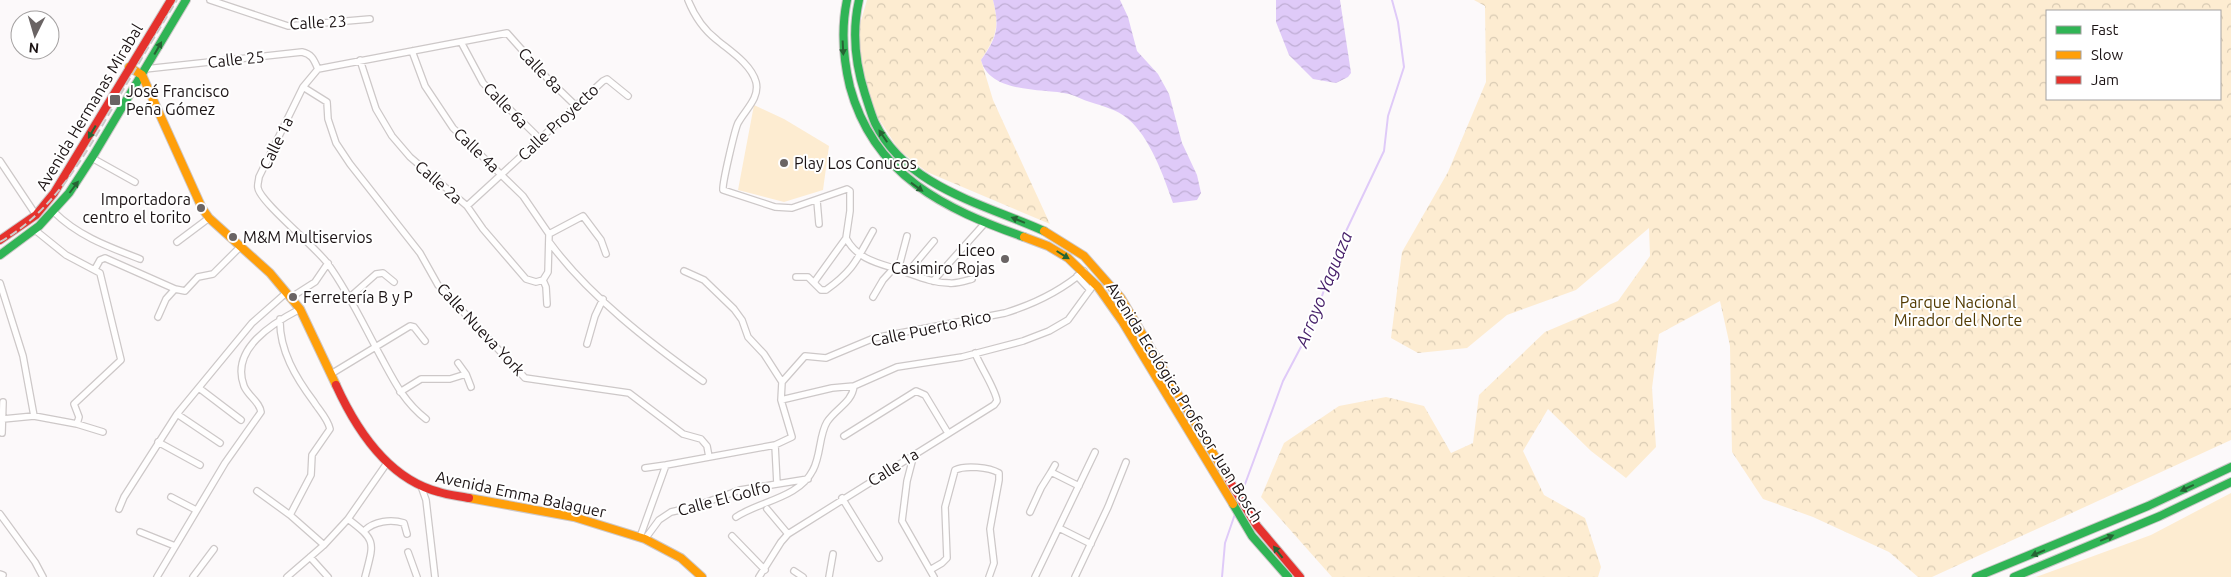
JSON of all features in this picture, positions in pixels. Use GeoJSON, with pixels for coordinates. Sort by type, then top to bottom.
{"type":"FeatureCollection","features":[{"type":"Feature","properties":{"kind":"street","name":"Avenida Hermanas Mirabal"},"geometry":{"type":"LineString","coordinates":[[0,240],[36,215],[66,175],[129,67],[171,0]]}},
{"type":"Feature","properties":{"kind":"street","name":"Avenida Hermanas Mirabal"},"geometry":{"type":"LineString","coordinates":[[0,255],[35,230],[54,212],[81,178],[186,0]]}},
{"type":"Feature","properties":{"kind":"street","name":"Calle 23"},"geometry":{"type":"LineString","coordinates":[[210,0],[288,26],[370,19]]}},
{"type":"Feature","properties":{"kind":"street"},"geometry":{"type":"LineString","coordinates":[[688,0],[703,26],[731,50],[756,80],[756,94],[737,124],[723,180],[723,190],[775,207],[792,208],[817,201],[833,193],[850,191],[850,211],[846,238],[815,284]]}},
{"type":"Feature","properties":{"kind":"street","name":"Avenida Ecológica Profesor Juan Bosch"},"geometry":{"type":"LineString","coordinates":[[847,0],[843,26],[843,58],[856,109],[884,158],[917,187],[945,205],[985,223],[1032,238],[1068,258],[1122,321],[1252,536],[1288,577]]}},
{"type":"Feature","properties":{"kind":"street","name":"Avenida Ecológica Profesor Juan Bosch"},"geometry":{"type":"LineString","coordinates":[[859,0],[854,17],[854,48],[868,106],[884,138],[902,161],[929,182],[948,192],[1039,229],[1079,252],[1094,266],[1121,298],[1257,526],[1282,558],[1300,577]]}},
{"type":"Feature","properties":{"kind":"street","name":"Calle 8a"},"geometry":{"type":"LineString","coordinates":[[462,42],[507,33],[546,78],[576,106]]}},
{"type":"Feature","properties":{"kind":"street"},"geometry":{"type":"LineString","coordinates":[[318,69],[462,42]]}},
{"type":"Feature","properties":{"kind":"street","name":"Calle 6a"},"geometry":{"type":"LineString","coordinates":[[462,42],[483,83],[540,139]]}},
{"type":"Feature","properties":{"kind":"street","name":"Calle 4a"},"geometry":{"type":"LineString","coordinates":[[412,51],[425,86],[454,128],[524,196],[549,234],[548,272],[543,280]]}},
{"type":"Feature","properties":{"kind":"street","name":"Calle 25"},"geometry":{"type":"LineString","coordinates":[[143,72],[302,52],[314,59],[318,69]]}},
{"type":"Feature","properties":{"kind":"street","name":"Calle 2a"},"geometry":{"type":"LineString","coordinates":[[360,60],[376,109],[392,136],[410,157],[467,206],[483,230],[526,279],[536,282],[543,280]]}},
{"type":"Feature","properties":{"kind":"street"},"geometry":{"type":"LineString","coordinates":[[129,67],[143,72]]}},
{"type":"Feature","properties":{"kind":"street","name":"Calle 1a"},"geometry":{"type":"LineString","coordinates":[[318,69],[303,87],[259,177],[258,189],[262,198],[328,263],[350,298],[400,392],[412,408],[426,419]]}},
{"type":"Feature","properties":{"kind":"street","name":"Avenida Emma Balaguer"},"geometry":{"type":"LineString","coordinates":[[143,72],[209,218],[270,273],[300,309],[347,409],[387,464],[421,486],[450,494],[591,522],[642,538],[681,558],[702,577]]}},
{"type":"Feature","properties":{"kind":"street","name":"Calle Proyecto"},"geometry":{"type":"LineString","coordinates":[[467,206],[605,79],[628,96]]}},
{"type":"Feature","properties":{"kind":"street","name":"Calle Nueva York"},"geometry":{"type":"LineString","coordinates":[[303,87],[327,102],[328,119],[336,143],[350,164],[420,253],[438,285],[525,378],[629,393],[683,434],[701,439],[707,446],[709,457]]}},
{"type":"Feature","properties":{"kind":"street"},"geometry":{"type":"LineString","coordinates":[[92,158],[135,182]]}},
{"type":"Feature","properties":{"kind":"street"},"geometry":{"type":"LineString","coordinates":[[0,161],[36,215]]}},
{"type":"Feature","properties":{"kind":"street"},"geometry":{"type":"LineString","coordinates":[[817,201],[818,224]]}},
{"type":"Feature","properties":{"kind":"street"},"geometry":{"type":"LineString","coordinates":[[54,212],[68,226],[88,237],[140,259]]}},
{"type":"Feature","properties":{"kind":"street"},"geometry":{"type":"LineString","coordinates":[[549,234],[583,216],[597,233],[606,254]]}},
{"type":"Feature","properties":{"kind":"street"},"geometry":{"type":"LineString","coordinates":[[177,242],[209,218]]}},
{"type":"Feature","properties":{"kind":"street"},"geometry":{"type":"LineString","coordinates":[[933,281],[985,223]]}},
{"type":"Feature","properties":{"kind":"street"},"geometry":{"type":"LineString","coordinates":[[35,230],[66,255],[95,269],[101,275],[122,361],[74,404],[79,417],[77,424]]}},
{"type":"Feature","properties":{"kind":"street"},"geometry":{"type":"LineString","coordinates":[[796,277],[808,277],[821,290],[826,290],[848,273],[862,255],[873,231]]}},
{"type":"Feature","properties":{"kind":"street"},"geometry":{"type":"LineString","coordinates":[[873,297],[883,280],[896,270],[907,236]]}},
{"type":"Feature","properties":{"kind":"street"},"geometry":{"type":"LineString","coordinates":[[846,238],[854,249],[862,255],[896,270],[908,272],[933,281],[950,283],[972,279]]}},
{"type":"Feature","properties":{"kind":"street"},"geometry":{"type":"LineString","coordinates":[[908,272],[934,241]]}},
{"type":"Feature","properties":{"kind":"street"},"geometry":{"type":"LineString","coordinates":[[550,243],[569,267],[657,348],[703,381]]}},
{"type":"Feature","properties":{"kind":"street"},"geometry":{"type":"LineString","coordinates":[[95,269],[100,260],[105,258],[176,289],[185,291],[198,277],[213,274],[240,247]]}},
{"type":"Feature","properties":{"kind":"street"},"geometry":{"type":"LineString","coordinates":[[119,509],[124,497],[177,414],[252,323],[288,296],[315,282],[328,263]]}},
{"type":"Feature","properties":{"kind":"street"},"geometry":{"type":"LineString","coordinates":[[645,468],[775,445],[792,437],[781,400],[782,382],[764,354],[748,338],[742,320],[734,308],[704,280],[684,271]]}},
{"type":"Feature","properties":{"kind":"street"},"geometry":{"type":"LineString","coordinates":[[350,298],[376,274],[383,273],[394,282]]}},
{"type":"Feature","properties":{"kind":"street","name":"Calle Puerto Rico"},"geometry":{"type":"LineString","coordinates":[[782,382],[805,356],[826,358],[874,338],[1005,313],[1060,289],[1080,273]]}},
{"type":"Feature","properties":{"kind":"street"},"geometry":{"type":"LineString","coordinates":[[543,280],[546,287],[548,304]]}},
{"type":"Feature","properties":{"kind":"street"},"geometry":{"type":"LineString","coordinates":[[0,283],[23,356],[34,416]]}},
{"type":"Feature","properties":{"kind":"street"},"geometry":{"type":"LineString","coordinates":[[781,400],[832,388],[854,386],[905,365],[976,354],[1023,341],[1057,328],[1073,315],[1093,286]]}},
{"type":"Feature","properties":{"kind":"street"},"geometry":{"type":"LineString","coordinates":[[158,317],[166,299],[176,289]]}},
{"type":"Feature","properties":{"kind":"street"},"geometry":{"type":"LineString","coordinates":[[586,344],[603,299]]}},
{"type":"Feature","properties":{"kind":"street"},"geometry":{"type":"LineString","coordinates":[[157,577],[225,463],[259,415],[260,406],[245,388],[241,372],[242,363],[257,339],[280,320],[300,309]]}},
{"type":"Feature","properties":{"kind":"street"},"geometry":{"type":"LineString","coordinates":[[280,320],[279,337],[288,360],[330,429],[310,458],[311,475],[290,515]]}},
{"type":"Feature","properties":{"kind":"street"},"geometry":{"type":"LineString","coordinates":[[331,374],[410,326],[414,327],[425,341]]}},
{"type":"Feature","properties":{"kind":"street","name":"Calle 1a"},"geometry":{"type":"LineString","coordinates":[[759,577],[788,534],[842,498],[991,408],[997,401],[976,354]]}},
{"type":"Feature","properties":{"kind":"street"},"geometry":{"type":"LineString","coordinates":[[458,363],[466,374],[471,387]]}},
{"type":"Feature","properties":{"kind":"street"},"geometry":{"type":"LineString","coordinates":[[400,392],[421,379],[450,379],[466,374]]}},
{"type":"Feature","properties":{"kind":"street"},"geometry":{"type":"LineString","coordinates":[[736,517],[748,510],[786,495],[799,487],[808,478],[819,456],[827,423],[852,396],[854,386]]}},
{"type":"Feature","properties":{"kind":"street"},"geometry":{"type":"LineString","coordinates":[[199,388],[241,420]]}},
{"type":"Feature","properties":{"kind":"street"},"geometry":{"type":"LineString","coordinates":[[844,436],[916,391],[925,395],[948,433]]}},
{"type":"Feature","properties":{"kind":"street"},"geometry":{"type":"LineString","coordinates":[[2,433],[3,402]]}},
{"type":"Feature","properties":{"kind":"street"},"geometry":{"type":"LineString","coordinates":[[177,414],[220,443]]}},
{"type":"Feature","properties":{"kind":"street"},"geometry":{"type":"LineString","coordinates":[[3,419],[34,416],[77,424],[103,432]]}},
{"type":"Feature","properties":{"kind":"street"},"geometry":{"type":"LineString","coordinates":[[1195,443],[1205,438]]}},
{"type":"Feature","properties":{"kind":"street"},"geometry":{"type":"LineString","coordinates":[[158,442],[200,465]]}},
{"type":"Feature","properties":{"kind":"street","name":"Calle El Golfo"},"geometry":{"type":"LineString","coordinates":[[642,538],[659,520],[671,512],[692,507],[740,490],[777,484],[775,445]]}},
{"type":"Feature","properties":{"kind":"street"},"geometry":{"type":"LineString","coordinates":[[1035,577],[1095,452]]}},
{"type":"Feature","properties":{"kind":"street"},"geometry":{"type":"LineString","coordinates":[[914,454],[906,490],[902,521],[934,577]]}},
{"type":"Feature","properties":{"kind":"street"},"geometry":{"type":"LineString","coordinates":[[1075,577],[1126,462]]}},
{"type":"Feature","properties":{"kind":"street"},"geometry":{"type":"LineString","coordinates":[[287,577],[324,545],[348,519],[387,464]]}},
{"type":"Feature","properties":{"kind":"street"},"geometry":{"type":"LineString","coordinates":[[642,538],[666,465]]}},
{"type":"Feature","properties":{"kind":"street"},"geometry":{"type":"LineString","coordinates":[[1030,512],[1041,488],[1055,465]]}},
{"type":"Feature","properties":{"kind":"street"},"geometry":{"type":"LineString","coordinates":[[930,570],[942,563],[946,558],[945,507],[954,470],[960,467],[994,470],[999,473],[999,480],[990,529],[994,563],[989,577]]}},
{"type":"Feature","properties":{"kind":"street"},"geometry":{"type":"LineString","coordinates":[[1976,577],[2148,506],[2231,467]]}},
{"type":"Feature","properties":{"kind":"street"},"geometry":{"type":"LineString","coordinates":[[1052,472],[1079,486]]}},
{"type":"Feature","properties":{"kind":"street"},"geometry":{"type":"LineString","coordinates":[[777,484],[808,478]]}},
{"type":"Feature","properties":{"kind":"street"},"geometry":{"type":"LineString","coordinates":[[2014,577],[2160,516],[2231,482]]}},
{"type":"Feature","properties":{"kind":"street"},"geometry":{"type":"LineString","coordinates":[[421,486],[426,500],[435,577]]}},
{"type":"Feature","properties":{"kind":"street"},"geometry":{"type":"LineString","coordinates":[[257,491],[290,515],[324,545]]}},
{"type":"Feature","properties":{"kind":"street"},"geometry":{"type":"LineString","coordinates":[[171,497],[196,510]]}},
{"type":"Feature","properties":{"kind":"street"},"geometry":{"type":"LineString","coordinates":[[842,498],[879,558]]}},
{"type":"Feature","properties":{"kind":"street"},"geometry":{"type":"LineString","coordinates":[[767,509],[788,534]]}},
{"type":"Feature","properties":{"kind":"street"},"geometry":{"type":"LineString","coordinates":[[0,514],[35,562],[43,577]]}},
{"type":"Feature","properties":{"kind":"street"},"geometry":{"type":"LineString","coordinates":[[348,519],[370,537],[372,548],[365,577]]}},
{"type":"Feature","properties":{"kind":"street"},"geometry":{"type":"LineString","coordinates":[[364,531],[371,525],[380,522],[400,522],[404,523],[407,534]]}},
{"type":"Feature","properties":{"kind":"street"},"geometry":{"type":"LineString","coordinates":[[1059,528],[1091,544]]}},
{"type":"Feature","properties":{"kind":"street"},"geometry":{"type":"LineString","coordinates":[[140,532],[174,546]]}},
{"type":"Feature","properties":{"kind":"street"},"geometry":{"type":"LineString","coordinates":[[732,536],[764,570]]}},
{"type":"Feature","properties":{"kind":"street"},"geometry":{"type":"LineString","coordinates":[[193,577],[214,549]]}},
{"type":"Feature","properties":{"kind":"street"},"geometry":{"type":"LineString","coordinates":[[408,552],[417,577]]}},
{"type":"Feature","properties":{"kind":"street"},"geometry":{"type":"LineString","coordinates":[[829,577],[833,554]]}},
{"type":"Feature","properties":{"kind":"street"},"geometry":{"type":"LineString","coordinates":[[310,557],[328,577]]}},
{"type":"Feature","properties":{"kind":"street"},"geometry":{"type":"LineString","coordinates":[[794,570],[803,577]]}},
{"type":"Feature","properties":{"kind":"green space"},"geometry":{"type":"Polygon","coordinates":[[[867,0],[993,0],[996,18],[995,32],[981,60],[993,100],[1050,224],[927,172],[899,150],[871,107],[862,65],[858,31],[867,0]]]}},
{"type":"Feature","properties":{"kind":"green space","name":"Parque Nacional Mirador del Norte"},"geometry":{"type":"Polygon","coordinates":[[[1474,0],[2231,0],[2231,440],[1932,577],[1918,577],[1889,552],[1813,517],[1763,499],[1732,452],[1730,346],[1720,301],[1659,334],[1652,388],[1656,447],[1626,478],[1591,451],[1548,409],[1523,451],[1544,495],[1585,518],[1601,567],[1598,577],[1332,577],[1261,497],[1284,443],[1339,406],[1386,397],[1424,406],[1451,453],[1473,443],[1479,395],[1545,332],[1618,301],[1650,256],[1649,228],[1576,290],[1507,315],[1467,348],[1418,353],[1391,338],[1402,252],[1448,172],[1486,82],[1485,6],[1474,0]]]}},
{"type":"Feature","properties":{"kind":"green space","name":"Play Los Conucos"},"geometry":{"type":"Polygon","coordinates":[[[754,105],[784,119],[829,146],[823,190],[784,202],[738,190],[754,105]]]}},
{"type":"Feature","properties":{"kind":"green space"},"geometry":{"type":"Polygon","coordinates":[[[2231,493],[2231,577],[2036,577],[2151,535],[2231,493]]]}},
{"type":"Feature","properties":{"kind":"water"},"geometry":{"type":"Polygon","coordinates":[[[993,0],[1120,0],[1128,17],[1137,51],[1158,74],[1169,94],[1182,143],[1197,175],[1201,193],[1197,200],[1173,203],[1150,147],[1136,127],[1119,113],[1069,94],[1018,88],[995,79],[986,71],[981,60],[991,45],[996,32],[993,0]]]}},
{"type":"Feature","properties":{"kind":"water"},"geometry":{"type":"Polygon","coordinates":[[[1276,0],[1340,0],[1351,73],[1348,77],[1336,83],[1313,79],[1289,55],[1276,22],[1276,0]]]}},
{"type":"Feature","properties":{"kind":"waterway","name":"Arroyo Yaguaza"},"geometry":{"type":"LineString","coordinates":[[1241,495],[1283,381],[1312,326],[1338,248],[1384,151],[1388,116],[1404,67],[1398,22],[1392,0]]}},
{"type":"Feature","properties":{"kind":"waterway","name":"Arroyo Yaguaza"},"geometry":{"type":"LineString","coordinates":[[1222,577],[1225,543],[1235,514]]}},
{"type":"Feature","properties":{"kind":"railway"},"geometry":{"type":"LineString","coordinates":[[0,242],[37,214],[67,180],[92,142],[177,0]]}},
{"type":"Feature","properties":{"kind":"traffic: fast"},"geometry":{"type":"LineString","coordinates":[[0,255],[39,226],[69,193],[186,0]]}},
{"type":"Feature","properties":{"kind":"traffic: fast"},"geometry":{"type":"LineString","coordinates":[[847,0],[843,33],[844,54],[850,87],[861,118],[876,144],[895,166],[916,185],[941,201],[967,214],[1024,237]]}},
{"type":"Feature","properties":{"kind":"traffic: fast"},"geometry":{"type":"LineString","coordinates":[[859,0],[855,35],[859,71],[875,123],[889,145],[906,163],[926,178],[949,191],[1044,231]]}},
{"type":"Feature","properties":{"kind":"traffic: fast"},"geometry":{"type":"LineString","coordinates":[[1976,577],[2148,506],[2231,467]]}},
{"type":"Feature","properties":{"kind":"traffic: fast"},"geometry":{"type":"LineString","coordinates":[[2014,577],[2160,516],[2231,482]]}},
{"type":"Feature","properties":{"kind":"traffic: fast"},"geometry":{"type":"LineString","coordinates":[[1233,504],[1252,536],[1288,577]]}},
{"type":"Feature","properties":{"kind":"traffic: slow"},"geometry":{"type":"LineString","coordinates":[[129,67],[142,75],[202,208],[209,218],[270,273],[300,309],[336,385]]}},
{"type":"Feature","properties":{"kind":"traffic: slow"},"geometry":{"type":"LineString","coordinates":[[1044,231],[1084,256],[1121,298],[1229,480]]}},
{"type":"Feature","properties":{"kind":"traffic: slow"},"geometry":{"type":"LineString","coordinates":[[1024,237],[1048,246],[1068,258],[1098,287],[1122,321],[1233,504]]}},
{"type":"Feature","properties":{"kind":"traffic: slow"},"geometry":{"type":"LineString","coordinates":[[469,498],[574,517],[645,539],[681,558],[702,577]]}},
{"type":"Feature","properties":{"kind":"traffic: jam"},"geometry":{"type":"LineString","coordinates":[[0,240],[36,215],[54,193],[171,0]]}},
{"type":"Feature","properties":{"kind":"traffic: jam"},"geometry":{"type":"LineString","coordinates":[[336,385],[364,435],[389,464],[404,476],[421,485],[442,493],[469,498]]}},
{"type":"Feature","properties":{"kind":"traffic: jam"},"geometry":{"type":"LineString","coordinates":[[1229,480],[1257,526],[1300,577]]}},
{"type":"Feature","properties":{"kind":"place","name":"José Francisco Peña Gómez"},"geometry":{"type":"Point","coordinates":[115,100]}},
{"type":"Feature","properties":{"kind":"place","name":"Play Los Conucos"},"geometry":{"type":"Point","coordinates":[784,163]}},
{"type":"Feature","properties":{"kind":"place","name":"Importadora centro el torito"},"geometry":{"type":"Point","coordinates":[201,208]}},
{"type":"Feature","properties":{"kind":"place","name":"M&M Multiservios"},"geometry":{"type":"Point","coordinates":[233,237]}},
{"type":"Feature","properties":{"kind":"place","name":"Liceo Casimiro Rojas"},"geometry":{"type":"Point","coordinates":[1005,259]}},
{"type":"Feature","properties":{"kind":"place","name":"Ferretería B y P"},"geometry":{"type":"Point","coordinates":[293,297]}}]}
